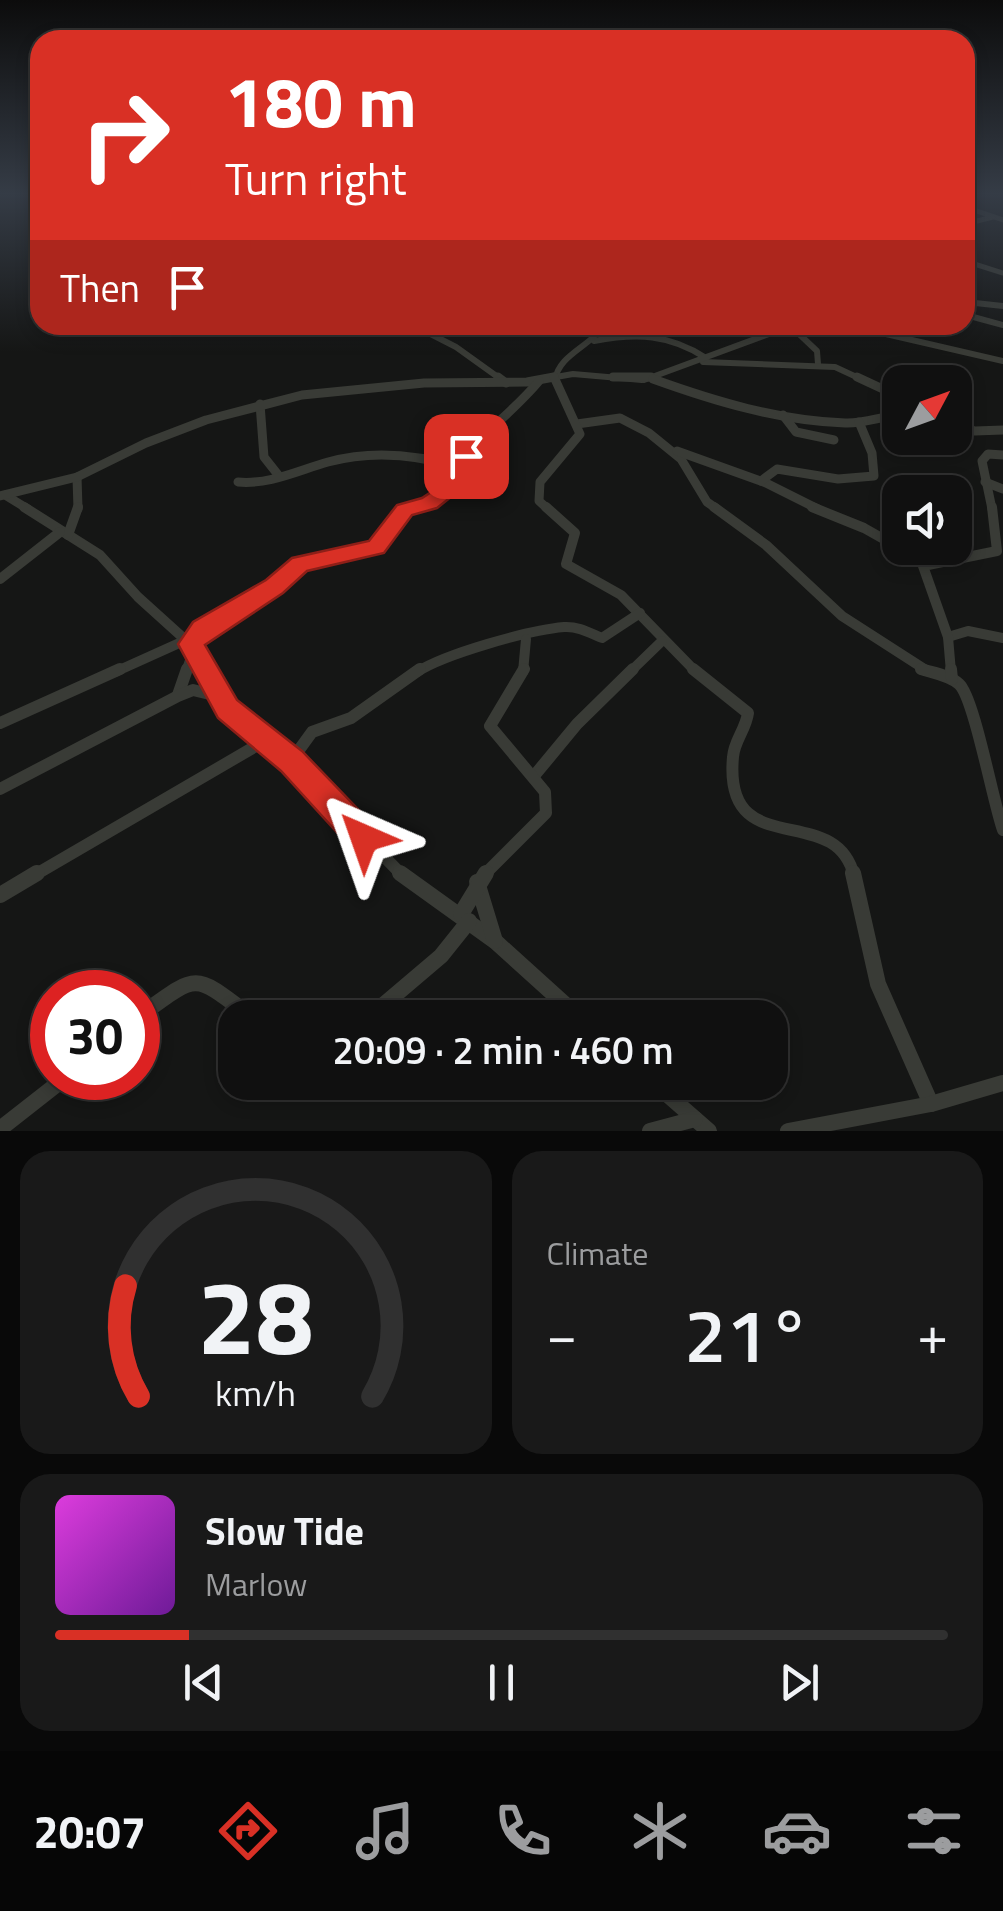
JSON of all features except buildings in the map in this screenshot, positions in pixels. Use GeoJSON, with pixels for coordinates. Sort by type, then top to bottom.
{"type":"FeatureCollection","features":[{"type":"Feature","properties":{"kind":"street"},"geometry":{"type":"LineString","coordinates":[[975,264],[1003,273]]}},
{"type":"Feature","properties":{"kind":"street"},"geometry":{"type":"LineString","coordinates":[[975,299],[1003,306]]}},
{"type":"Feature","properties":{"kind":"street"},"geometry":{"type":"LineString","coordinates":[[975,317],[1003,325]]}},
{"type":"Feature","properties":{"kind":"street"},"geometry":{"type":"LineString","coordinates":[[433,335],[507,383]]}},
{"type":"Feature","properties":{"kind":"street"},"geometry":{"type":"LineString","coordinates":[[554,377],[568,354],[595,335]]}},
{"type":"Feature","properties":{"kind":"street"},"geometry":{"type":"LineString","coordinates":[[590,341],[628,335]]}},
{"type":"Feature","properties":{"kind":"street"},"geometry":{"type":"LineString","coordinates":[[659,335],[671,338],[701,360],[818,364],[845,369],[882,389]]}},
{"type":"Feature","properties":{"kind":"street"},"geometry":{"type":"LineString","coordinates":[[653,379],[769,335]]}},
{"type":"Feature","properties":{"kind":"street"},"geometry":{"type":"LineString","coordinates":[[800,335],[817,350],[818,364]]}},
{"type":"Feature","properties":{"kind":"street"},"geometry":{"type":"LineString","coordinates":[[895,335],[1003,361]]}},
{"type":"Feature","properties":{"kind":"street"},"geometry":{"type":"LineString","coordinates":[[2,494],[77,477],[160,437],[260,404],[341,389],[540,381],[573,374],[653,379],[698,395],[783,415],[859,422],[882,416]]}},
{"type":"Feature","properties":{"kind":"street"},"geometry":{"type":"LineString","coordinates":[[554,377],[580,434],[576,444],[540,482],[539,501],[575,532],[566,564],[607,584],[689,668],[748,713],[746,729],[733,754],[736,801],[743,814],[765,827],[835,844],[849,856],[878,984],[930,1104]]}},
{"type":"Feature","properties":{"kind":"street"},"geometry":{"type":"LineString","coordinates":[[0,723],[188,642],[274,586],[300,564],[372,550],[405,510],[429,503],[444,492],[458,467],[540,381]]}},
{"type":"Feature","properties":{"kind":"street"},"geometry":{"type":"LineString","coordinates":[[260,404],[264,457],[279,476]]}},
{"type":"Feature","properties":{"kind":"street"},"geometry":{"type":"LineString","coordinates":[[783,415],[796,432],[834,440]]}},
{"type":"Feature","properties":{"kind":"street"},"geometry":{"type":"LineString","coordinates":[[577,424],[626,419],[670,448],[761,481],[882,538]]}},
{"type":"Feature","properties":{"kind":"street"},"geometry":{"type":"LineString","coordinates":[[761,481],[777,469],[823,478],[874,476],[872,453],[859,422]]}},
{"type":"Feature","properties":{"kind":"street"},"geometry":{"type":"LineString","coordinates":[[972,430],[1003,430]]}},
{"type":"Feature","properties":{"kind":"street"},"geometry":{"type":"LineString","coordinates":[[670,448],[707,502],[766,545],[842,616],[920,669],[952,678],[968,694],[990,792],[1003,830]]}},
{"type":"Feature","properties":{"kind":"street"},"geometry":{"type":"LineString","coordinates":[[238,482],[256,485],[338,459],[386,453],[423,456],[458,467]]}},
{"type":"Feature","properties":{"kind":"street"},"geometry":{"type":"LineString","coordinates":[[972,557],[994,554],[1000,536],[985,482],[984,456],[1003,455]]}},
{"type":"Feature","properties":{"kind":"street"},"geometry":{"type":"LineString","coordinates":[[0,579],[64,533],[78,513],[77,477]]}},
{"type":"Feature","properties":{"kind":"street"},"geometry":{"type":"LineString","coordinates":[[985,482],[1003,489]]}},
{"type":"Feature","properties":{"kind":"street"},"geometry":{"type":"LineString","coordinates":[[2,494],[100,554],[188,642],[228,709],[291,761],[395,870],[496,942],[560,1000]]}},
{"type":"Feature","properties":{"kind":"street"},"geometry":{"type":"LineString","coordinates":[[926,565],[924,573],[948,638],[952,678]]}},
{"type":"Feature","properties":{"kind":"street"},"geometry":{"type":"LineString","coordinates":[[291,761],[312,732],[351,718],[422,668],[478,648],[564,627],[579,628],[602,638],[640,614]]}},
{"type":"Feature","properties":{"kind":"street"},"geometry":{"type":"LineString","coordinates":[[948,638],[957,631],[971,630],[1003,638]]}},
{"type":"Feature","properties":{"kind":"street"},"geometry":{"type":"LineString","coordinates":[[389,1000],[441,956],[465,918],[477,882],[546,813],[545,792],[490,726],[524,672],[526,638]]}},
{"type":"Feature","properties":{"kind":"street"},"geometry":{"type":"LineString","coordinates":[[534,776],[585,715],[662,641]]}},
{"type":"Feature","properties":{"kind":"street"},"geometry":{"type":"LineString","coordinates":[[178,696],[188,642]]}},
{"type":"Feature","properties":{"kind":"street"},"geometry":{"type":"LineString","coordinates":[[0,789],[178,696],[193,690],[218,696]]}},
{"type":"Feature","properties":{"kind":"street"},"geometry":{"type":"LineString","coordinates":[[0,895],[268,739]]}},
{"type":"Feature","properties":{"kind":"street"},"geometry":{"type":"LineString","coordinates":[[477,882],[496,942]]}},
{"type":"Feature","properties":{"kind":"street"},"geometry":{"type":"LineString","coordinates":[[160,1001],[187,981],[205,982],[228,1000]]}},
{"type":"Feature","properties":{"kind":"street"},"geometry":{"type":"LineString","coordinates":[[788,1131],[930,1104],[1003,1083]]}},
{"type":"Feature","properties":{"kind":"street"},"geometry":{"type":"LineString","coordinates":[[0,1129],[37,1100]]}},
{"type":"Feature","properties":{"kind":"street"},"geometry":{"type":"LineString","coordinates":[[674,1100],[702,1125]]}},
{"type":"Feature","properties":{"kind":"street"},"geometry":{"type":"LineString","coordinates":[[650,1131],[702,1125]]}},
{"type":"Feature","properties":{"kind":"route"},"geometry":{"type":"LineString","coordinates":[[364,838],[268,739],[228,709],[190,644],[202,630],[274,586],[300,564],[372,550],[405,510],[438,498],[466,456]]}}]}
